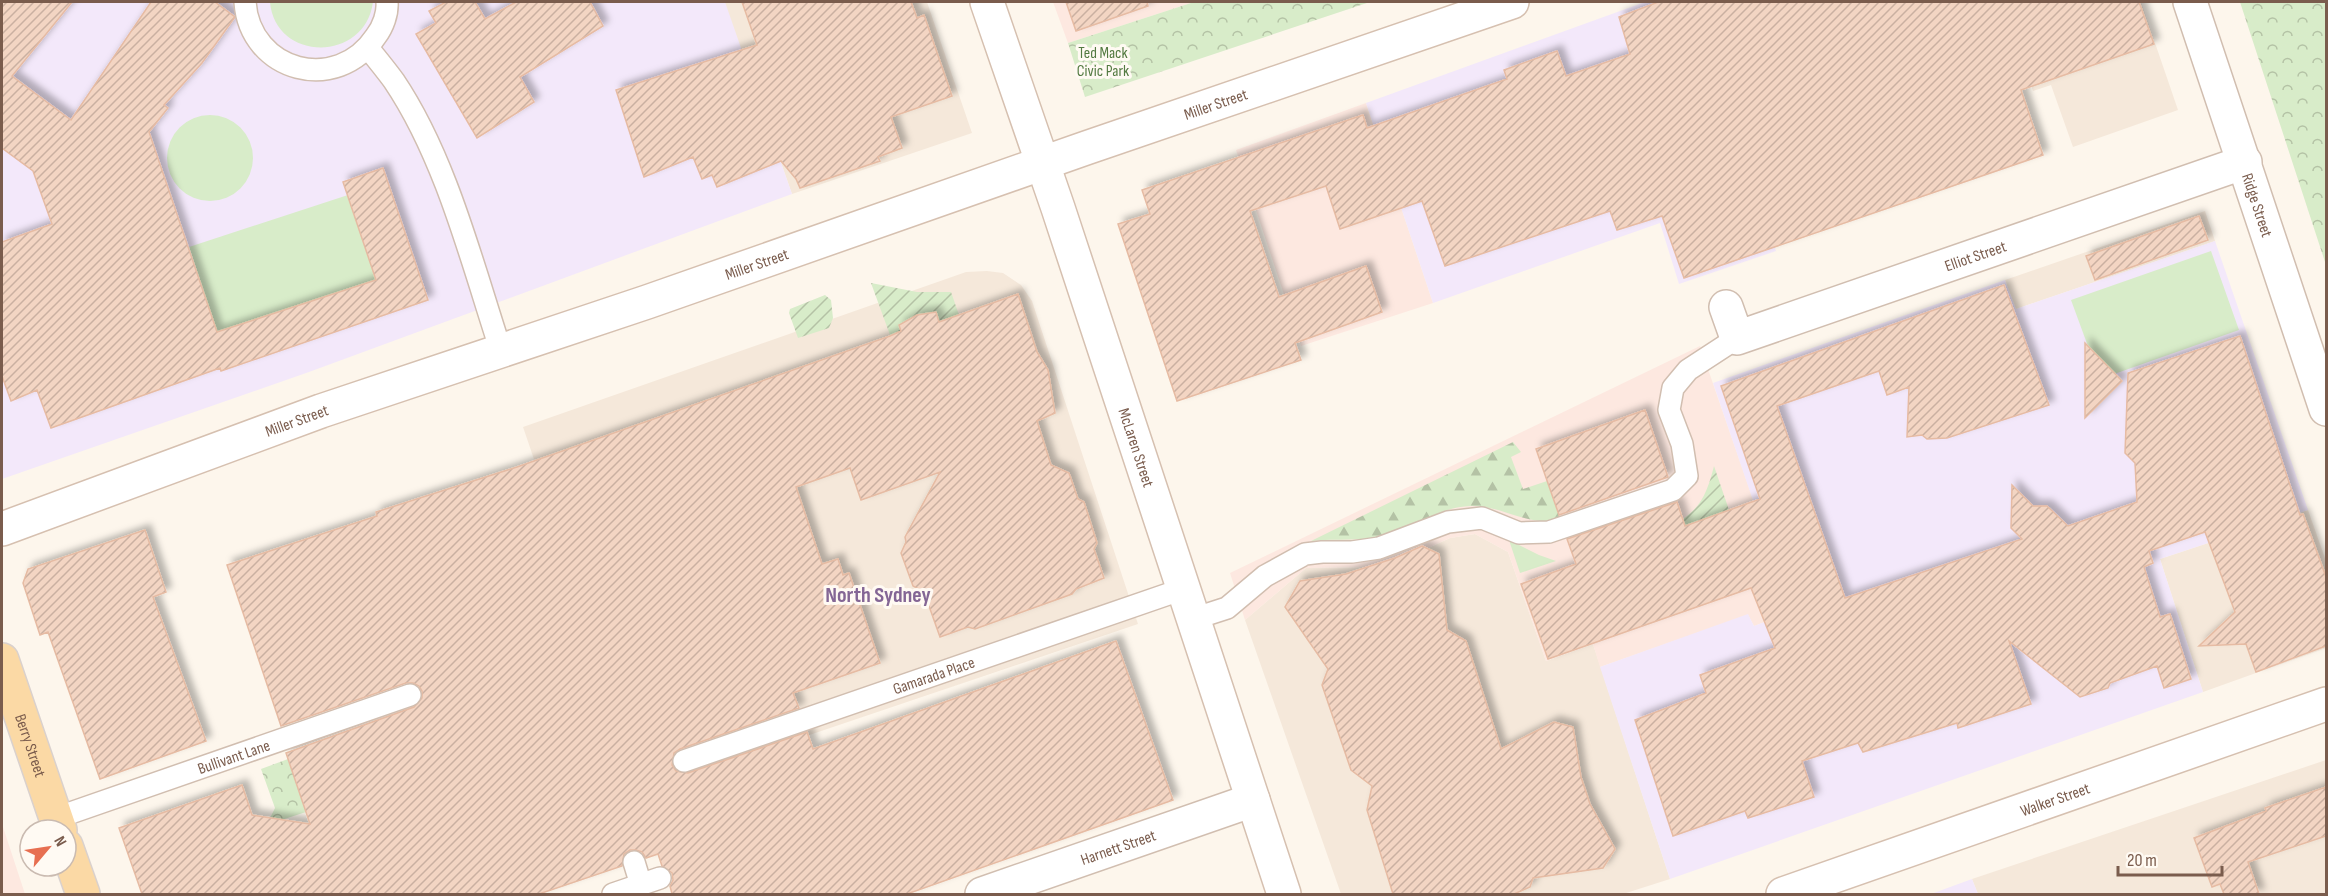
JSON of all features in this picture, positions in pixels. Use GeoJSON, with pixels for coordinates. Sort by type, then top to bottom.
{"type":"FeatureCollection","features":[{"type":"Feature","properties":{"kind":"main road","name":"Berry Street"},"geometry":{"type":"LineString","coordinates":[[2,660],[56,818]]}},
{"type":"Feature","properties":{"kind":"main road","name":"Berry Street"},"geometry":{"type":"LineString","coordinates":[[77,878],[83,894]]}},
{"type":"Feature","properties":{"kind":"street","name":"McLaren Street"},"geometry":{"type":"LineString","coordinates":[[987,2],[1043,163],[1284,894]]}},
{"type":"Feature","properties":{"kind":"street","name":"Miller Street"},"geometry":{"type":"LineString","coordinates":[[2,529],[321,411],[647,302],[1512,2]]}},
{"type":"Feature","properties":{"kind":"street","name":"Ridge Street"},"geometry":{"type":"LineString","coordinates":[[2190,2],[2246,162],[2326,410]]}},
{"type":"Feature","properties":{"kind":"street","name":"Elliot Street"},"geometry":{"type":"LineString","coordinates":[[1737,338],[2246,162]]}},
{"type":"Feature","properties":{"kind":"street"},"geometry":{"type":"LineString","coordinates":[[1726,307],[1737,338]]}},
{"type":"Feature","properties":{"kind":"street","name":"Walker Street"},"geometry":{"type":"LineString","coordinates":[[1784,894],[2326,704]]}},
{"type":"Feature","properties":{"kind":"street","name":"Harnett Street"},"geometry":{"type":"LineString","coordinates":[[982,894],[1253,800]]}},
{"type":"Feature","properties":{"kind":"lane"},"geometry":{"type":"LineString","coordinates":[[245,2],[251,27],[264,47],[282,62],[304,70],[328,70],[350,62],[368,48],[381,29],[387,2]]}},
{"type":"Feature","properties":{"kind":"lane"},"geometry":{"type":"LineString","coordinates":[[368,48],[394,82],[425,138],[455,209],[501,351]]}},
{"type":"Feature","properties":{"kind":"lane"},"geometry":{"type":"LineString","coordinates":[[1193,619],[1227,608],[1265,576],[1305,554],[1353,552],[1379,548],[1448,522],[1482,518],[1519,533],[1549,532],[1673,490],[1688,476],[1682,444],[1669,410],[1672,388],[1688,370],[1737,338]]}},
{"type":"Feature","properties":{"kind":"lane","name":"Gamarada Place"},"geometry":{"type":"LineString","coordinates":[[684,761],[1183,589]]}},
{"type":"Feature","properties":{"kind":"lane","name":"Bullivant Lane"},"geometry":{"type":"LineString","coordinates":[[78,825],[410,695]]}},
{"type":"Feature","properties":{"kind":"lane"},"geometry":{"type":"LineString","coordinates":[[613,894],[651,881],[634,862]]}},
{"type":"Feature","properties":{"kind":"shaded area"},"geometry":{"type":"Polygon","coordinates":[[[2,2],[725,2],[792,194],[309,372],[2,479],[2,2]]]}},
{"type":"Feature","properties":{"kind":"shaded area"},"geometry":{"type":"Polygon","coordinates":[[[724,2],[927,2],[972,133],[792,194],[724,2]]]}},
{"type":"Feature","properties":{"kind":"shaded area"},"geometry":{"type":"Polygon","coordinates":[[[1053,2],[1194,2],[1068,43],[1053,2]]]}},
{"type":"Feature","properties":{"kind":"shaded area"},"geometry":{"type":"Polygon","coordinates":[[[1645,2],[1697,2],[1776,251],[1679,284],[1660,223],[1433,303],[1366,103],[1645,2]]]}},
{"type":"Feature","properties":{"kind":"shaded area"},"geometry":{"type":"Polygon","coordinates":[[[2002,2],[2141,2],[2178,110],[2073,147],[2051,85],[2033,91],[2002,2]]]}},
{"type":"Feature","properties":{"kind":"shaded area"},"geometry":{"type":"Polygon","coordinates":[[[1366,103],[1433,303],[1301,346],[1236,150],[1366,103]]]}},
{"type":"Feature","properties":{"kind":"shaded area"},"geometry":{"type":"Polygon","coordinates":[[[2205,211],[2215,241],[2016,309],[2005,280],[2205,211]]]}},
{"type":"Feature","properties":{"kind":"shaded area"},"geometry":{"type":"Polygon","coordinates":[[[2215,241],[2308,510],[2160,559],[2203,692],[1670,879],[1600,667],[1748,614],[1754,626],[1791,612],[1713,383],[2005,280],[2016,309],[2215,241]]]}},
{"type":"Feature","properties":{"kind":"shaded area"},"geometry":{"type":"Polygon","coordinates":[[[966,272],[1003,273],[1021,285],[1032,301],[1138,624],[647,790],[523,427],[966,272]]]}},
{"type":"Feature","properties":{"kind":"shaded area"},"geometry":{"type":"Polygon","coordinates":[[[1700,346],[1792,612],[1754,626],[1748,615],[1600,667],[1593,644],[1546,661],[1508,552],[1475,534],[1450,538],[1413,555],[1376,567],[1306,568],[1245,620],[1230,573],[1700,346]]]}},
{"type":"Feature","properties":{"kind":"shaded area"},"geometry":{"type":"Polygon","coordinates":[[[2308,510],[2326,561],[2326,648],[2203,692],[2160,559],[2308,510]]]}},
{"type":"Feature","properties":{"kind":"shaded area"},"geometry":{"type":"Polygon","coordinates":[[[1475,534],[1508,552],[1546,661],[1593,644],[1670,879],[1623,894],[1341,894],[1245,620],[1306,568],[1376,567],[1413,555],[1450,538],[1475,534]]]}},
{"type":"Feature","properties":{"kind":"shaded area"},"geometry":{"type":"Polygon","coordinates":[[[2326,760],[2326,894],[1978,894],[1972,879],[2326,760]]]}},
{"type":"Feature","properties":{"kind":"shaded area"},"geometry":{"type":"Polygon","coordinates":[[[2,824],[25,894],[2,894],[2,824]]]}},
{"type":"Feature","properties":{"kind":"shaded area"},"geometry":{"type":"Polygon","coordinates":[[[1972,879],[1978,894],[1931,894],[1972,879]]]}},
{"type":"Feature","properties":{"kind":"green space"},"geometry":{"type":"Polygon","coordinates":[[[270,2],[373,2],[366,22],[354,36],[338,45],[320,47],[303,44],[287,36],[276,22],[270,2]]]}},
{"type":"Feature","properties":{"kind":"green space","name":"Ted Mack Civic Park"},"geometry":{"type":"Polygon","coordinates":[[[1194,2],[1370,2],[1085,97],[1068,43],[1194,2]]]}},
{"type":"Feature","properties":{"kind":"green space"},"geometry":{"type":"Polygon","coordinates":[[[2240,2],[2326,2],[2326,265],[2240,2]]]}},
{"type":"Feature","properties":{"kind":"green space"},"geometry":{"type":"Polygon","coordinates":[[[210,115],[226,119],[240,128],[249,142],[253,158],[249,174],[240,188],[226,197],[210,201],[194,197],[180,188],[171,174],[167,158],[171,142],[180,128],[194,119],[210,115]]]}},
{"type":"Feature","properties":{"kind":"green space"},"geometry":{"type":"Polygon","coordinates":[[[348,195],[376,280],[217,332],[189,247],[348,195]]]}},
{"type":"Feature","properties":{"kind":"green space"},"geometry":{"type":"Polygon","coordinates":[[[2211,251],[2239,330],[2100,379],[2071,300],[2211,251]]]}},
{"type":"Feature","properties":{"kind":"green space"},"geometry":{"type":"Polygon","coordinates":[[[871,283],[917,292],[951,292],[959,315],[939,321],[936,312],[917,315],[901,331],[890,335],[871,283]]]}},
{"type":"Feature","properties":{"kind":"green space"},"geometry":{"type":"Polygon","coordinates":[[[825,295],[831,300],[833,318],[829,328],[798,338],[789,313],[790,309],[825,295]]]}},
{"type":"Feature","properties":{"kind":"green space"},"geometry":{"type":"Polygon","coordinates":[[[1513,442],[1521,452],[1511,457],[1523,489],[1547,481],[1560,519],[1537,521],[1494,509],[1459,507],[1389,535],[1311,541],[1513,442]]]}},
{"type":"Feature","properties":{"kind":"green space"},"geometry":{"type":"Polygon","coordinates":[[[1714,466],[1729,510],[1685,526],[1683,519],[1704,496],[1714,466]]]}},
{"type":"Feature","properties":{"kind":"green space"},"geometry":{"type":"Polygon","coordinates":[[[1509,540],[1539,555],[1556,561],[1520,573],[1509,540]]]}},
{"type":"Feature","properties":{"kind":"green space"},"geometry":{"type":"Polygon","coordinates":[[[288,759],[306,812],[272,823],[270,818],[275,808],[261,769],[288,759]]]}},
{"type":"Feature","properties":{"kind":"building"},"geometry":{"type":"Polygon","coordinates":[[[2,2],[72,2],[12,76],[71,120],[151,2],[215,2],[235,17],[202,63],[164,105],[168,108],[149,132],[217,332],[376,280],[343,182],[383,168],[428,300],[221,371],[220,368],[51,428],[37,390],[11,401],[2,376],[2,242],[52,224],[33,171],[2,148],[2,2]]]}},
{"type":"Feature","properties":{"kind":"building"},"geometry":{"type":"Polygon","coordinates":[[[446,2],[475,2],[485,19],[516,2],[590,2],[603,26],[520,77],[534,102],[477,138],[416,34],[436,23],[429,11],[446,2]]]}},
{"type":"Feature","properties":{"kind":"building"},"geometry":{"type":"Polygon","coordinates":[[[742,2],[911,2],[917,18],[924,15],[952,96],[891,117],[902,148],[878,157],[880,161],[800,188],[796,179],[781,161],[717,187],[712,175],[702,179],[693,157],[644,177],[616,90],[757,45],[742,2]]]}},
{"type":"Feature","properties":{"kind":"building"},"geometry":{"type":"Polygon","coordinates":[[[1066,2],[1147,2],[1148,6],[1076,31],[1066,2]]]}},
{"type":"Feature","properties":{"kind":"building"},"geometry":{"type":"Polygon","coordinates":[[[1658,2],[2139,2],[2154,44],[2021,90],[2043,155],[1684,278],[1662,216],[1617,230],[1610,211],[1445,266],[1422,201],[1340,229],[1326,186],[1250,211],[1279,297],[1366,266],[1382,312],[1295,343],[1301,360],[1177,401],[1118,224],[1150,214],[1142,190],[1363,115],[1367,128],[1507,79],[1504,70],[1557,51],[1566,76],[1630,54],[1619,17],[1658,2]]]}},
{"type":"Feature","properties":{"kind":"building"},"geometry":{"type":"Polygon","coordinates":[[[2199,216],[2208,240],[2095,280],[2086,256],[2199,216]]]}},
{"type":"Feature","properties":{"kind":"building"},"geometry":{"type":"Polygon","coordinates":[[[2004,285],[2049,405],[1947,438],[1927,439],[1922,435],[1907,437],[1909,387],[1887,395],[1879,371],[1777,406],[1845,598],[2022,539],[2011,528],[2012,485],[2033,506],[2047,506],[2068,526],[2137,502],[2135,463],[2125,453],[2128,373],[2240,336],[2300,515],[2303,514],[2326,577],[2326,646],[2256,672],[2246,644],[2199,646],[2235,612],[2205,532],[2149,551],[2153,563],[2144,567],[2160,617],[2170,614],[2191,679],[2164,688],[2157,666],[2110,683],[2108,688],[2080,697],[2009,641],[2031,704],[1958,728],[1957,723],[1863,752],[1858,743],[1802,761],[1814,797],[1748,818],[1745,811],[1673,836],[1635,720],[1706,693],[1700,675],[1775,648],[1751,588],[1548,659],[1521,584],[1576,564],[1567,539],[1677,502],[1685,526],[1760,499],[1721,386],[2004,285]]]}},
{"type":"Feature","properties":{"kind":"building"},"geometry":{"type":"Polygon","coordinates":[[[1018,294],[1037,352],[1048,370],[1055,413],[1037,421],[1051,465],[1069,473],[1078,499],[1084,502],[1097,543],[1094,549],[1104,578],[1076,589],[1072,594],[975,629],[968,627],[940,637],[924,592],[913,586],[901,553],[906,542],[905,537],[940,472],[861,500],[850,468],[796,487],[822,564],[838,559],[843,575],[849,573],[880,663],[793,693],[799,708],[680,749],[674,753],[672,765],[676,771],[688,773],[807,732],[813,749],[1116,641],[1173,800],[907,894],[672,894],[670,886],[673,880],[672,873],[662,866],[658,854],[646,858],[642,852],[630,850],[624,854],[622,866],[539,894],[142,894],[119,828],[242,785],[252,815],[310,824],[286,753],[414,707],[422,698],[419,686],[406,683],[281,726],[227,565],[377,516],[376,512],[517,467],[890,336],[901,331],[899,325],[917,315],[936,312],[939,322],[1018,294]]]}},
{"type":"Feature","properties":{"kind":"building"},"geometry":{"type":"Polygon","coordinates":[[[2085,343],[2122,381],[2085,418],[2085,343]]]}},
{"type":"Feature","properties":{"kind":"building"},"geometry":{"type":"Polygon","coordinates":[[[1645,410],[1668,477],[1559,515],[1536,449],[1645,410]]]}},
{"type":"Feature","properties":{"kind":"building"},"geometry":{"type":"Polygon","coordinates":[[[145,530],[166,592],[153,597],[206,741],[100,779],[48,632],[40,635],[23,583],[28,569],[145,530]]]}},
{"type":"Feature","properties":{"kind":"building"},"geometry":{"type":"Polygon","coordinates":[[[1422,546],[1439,554],[1447,630],[1466,641],[1501,749],[1554,722],[1573,727],[1581,777],[1590,804],[1615,849],[1603,868],[1533,878],[1530,887],[1514,894],[1393,894],[1367,810],[1372,786],[1351,770],[1322,685],[1328,669],[1285,607],[1300,581],[1346,574],[1395,558],[1422,546]]]}},
{"type":"Feature","properties":{"kind":"building"},"geometry":{"type":"Polygon","coordinates":[[[2326,787],[2326,836],[2248,862],[2259,894],[2224,894],[2220,884],[2212,887],[2194,838],[2266,811],[2265,808],[2326,787]]]}},
{"type":"Feature","properties":{"kind":"district","name":"North Sydney"},"geometry":{"type":"Point","coordinates":[878,594]}}]}
